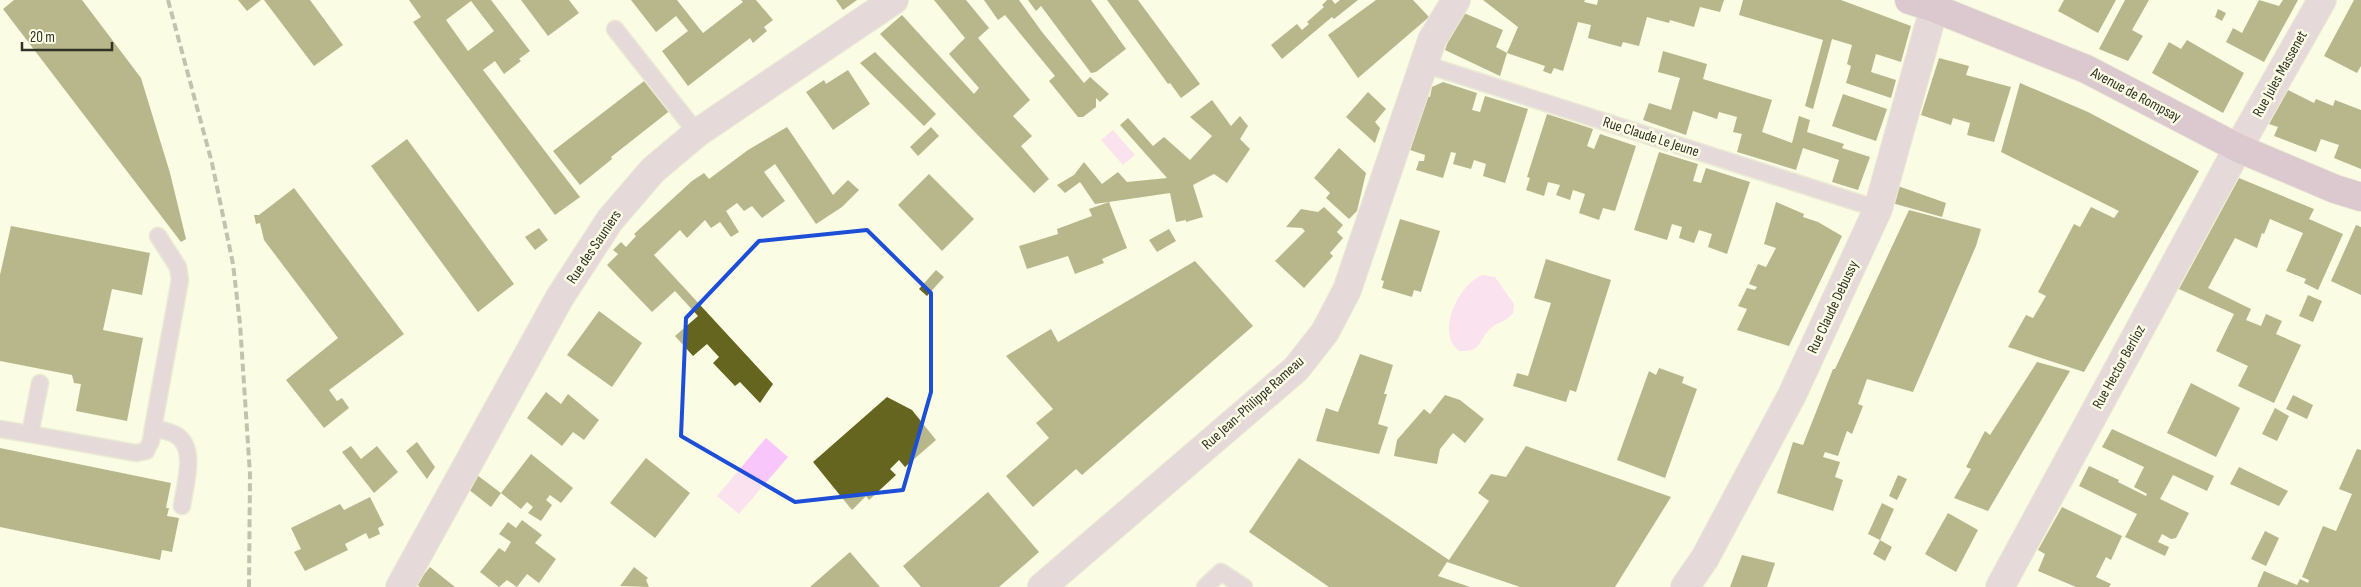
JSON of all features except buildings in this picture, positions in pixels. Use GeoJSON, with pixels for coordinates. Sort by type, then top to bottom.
{"type":"FeatureCollection","features":[{"type":"Feature","properties":{"kind":"street","name":"Rue des Sauniers"},"geometry":{"type":"LineString","coordinates":[[400,587],[560,297],[605,227],[653,170],[697,133],[894,0]]}},
{"type":"Feature","properties":{"kind":"street","name":"Rue Jean-Philippe Rameau"},"geometry":{"type":"LineString","coordinates":[[1042,587],[1296,368],[1325,332],[1348,290],[1432,40],[1456,0]]}},
{"type":"Feature","properties":{"kind":"street","name":"Avenue de Rompsay"},"geometry":{"type":"LineString","coordinates":[[1909,0],[1934,8],[2086,69],[2238,148],[2335,189],[2361,197]]}},
{"type":"Feature","properties":{"kind":"street","name":"Rue Jules Massenet"},"geometry":{"type":"LineString","coordinates":[[2238,148],[2322,0]]}},
{"type":"Feature","properties":{"kind":"street","name":"Rue Claude Debussy"},"geometry":{"type":"LineString","coordinates":[[1685,587],[1705,558],[1792,395],[1878,209],[1934,8]]}},
{"type":"Feature","properties":{"kind":"street","name":"Rue Hector Berlioz"},"geometry":{"type":"LineString","coordinates":[[2000,587],[2238,148]]}},
{"type":"Feature","properties":{"kind":"lane"},"geometry":{"type":"LineString","coordinates":[[615,29],[697,133]]}},
{"type":"Feature","properties":{"kind":"lane","name":"Rue Claude Le Jeune"},"geometry":{"type":"LineString","coordinates":[[1424,64],[1878,209]]}},
{"type":"Feature","properties":{"kind":"lane"},"geometry":{"type":"LineString","coordinates":[[0,429],[136,453],[146,451],[151,441],[180,280],[178,267],[158,236]]}},
{"type":"Feature","properties":{"kind":"lane"},"geometry":{"type":"LineString","coordinates":[[30,434],[40,383]]}},
{"type":"Feature","properties":{"kind":"lane"},"geometry":{"type":"LineString","coordinates":[[153,428],[177,436],[184,441],[188,463],[182,506]]}},
{"type":"Feature","properties":{"kind":"lane"},"geometry":{"type":"LineString","coordinates":[[1206,587],[1221,572],[1244,587]]}},
{"type":"Feature","properties":{"kind":"highlighted area"},"geometry":{"type":"Polygon","coordinates":[[[867,230],[931,293],[931,392],[903,490],[795,502],[681,436],[686,318],[759,241],[867,230]]]}},
{"type":"Feature","properties":{"kind":"shaded area"},"geometry":{"type":"Polygon","coordinates":[[[1113,130],[1135,155],[1123,165],[1101,140],[1113,130]]]}},
{"type":"Feature","properties":{"kind":"shaded area"},"geometry":{"type":"Polygon","coordinates":[[[1483,275],[1495,277],[1514,304],[1513,313],[1490,329],[1476,348],[1459,351],[1452,343],[1449,332],[1453,308],[1466,287],[1483,275]]]}},
{"type":"Feature","properties":{"kind":"shaded area"},"geometry":{"type":"Polygon","coordinates":[[[766,438],[788,457],[739,514],[717,496],[766,438]]]}},
{"type":"Feature","properties":{"kind":"railway"},"geometry":{"type":"LineString","coordinates":[[168,0],[212,163],[233,264],[240,324],[250,474],[249,587]]}}]}
